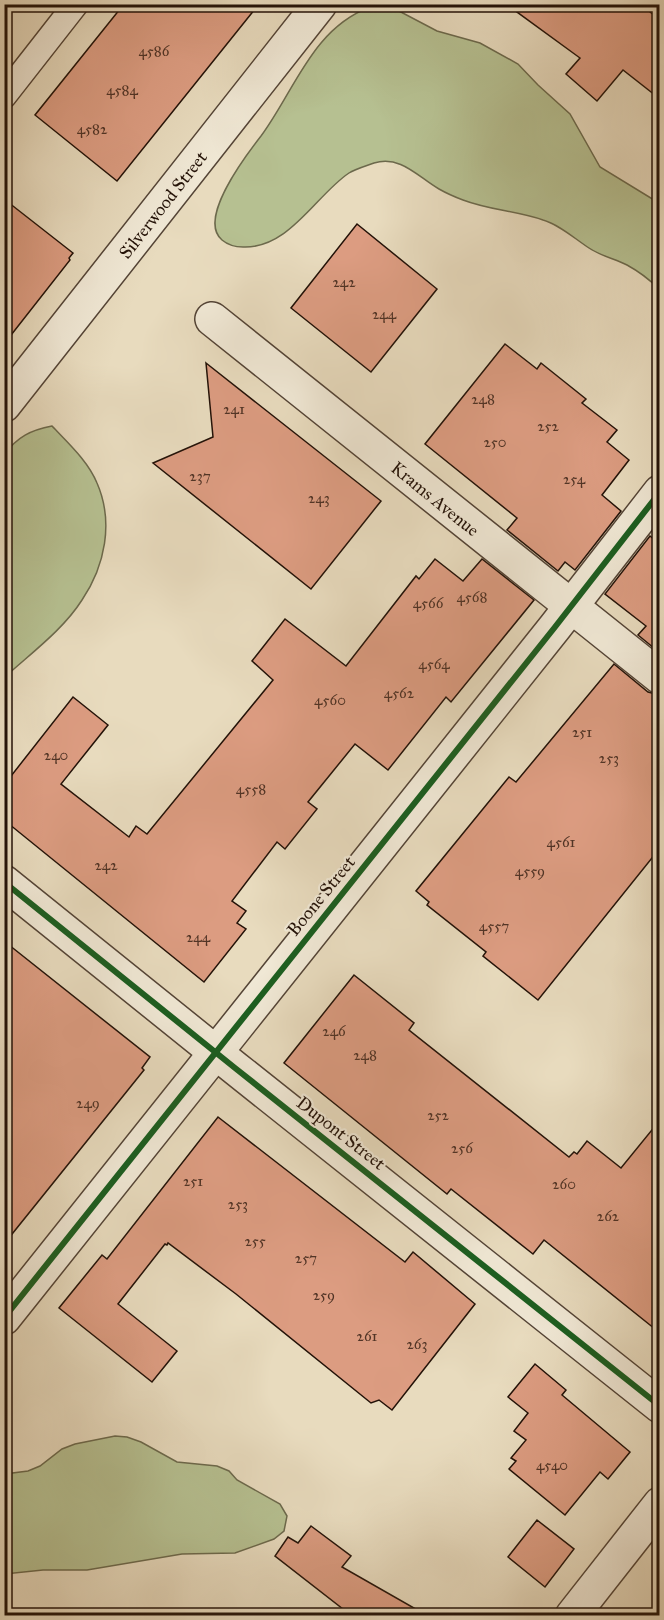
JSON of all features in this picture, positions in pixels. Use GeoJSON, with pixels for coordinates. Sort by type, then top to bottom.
{"type":"FeatureCollection","features":[{"type":"Feature","properties":{"kind":"street","name":"Silverwood Street"},"geometry":{"type":"LineString","coordinates":[[4,405],[320,4]]}},
{"type":"Feature","properties":{"kind":"street","name":"Krams Avenue"},"geometry":{"type":"LineString","coordinates":[[212,319],[660,677]]}},
{"type":"Feature","properties":{"kind":"street","name":"Boone Street"},"geometry":{"type":"LineString","coordinates":[[4,1318],[660,492]]}},
{"type":"Feature","properties":{"kind":"street","name":"Dupont Street"},"geometry":{"type":"LineString","coordinates":[[4,882],[660,1406]]}},
{"type":"Feature","properties":{"kind":"street"},"geometry":{"type":"LineString","coordinates":[[572,1616],[660,1504]]}},
{"type":"Feature","properties":{"kind":"lane"},"geometry":{"type":"LineString","coordinates":[[4,96],[76,4]]}},
{"type":"Feature","properties":{"kind":"green space"},"geometry":{"type":"Polygon","coordinates":[[[370,7],[385,7],[399,11],[437,31],[480,43],[518,64],[570,114],[600,167],[659,203],[659,289],[631,267],[594,251],[549,222],[463,200],[439,189],[409,168],[393,162],[374,163],[349,173],[301,219],[274,239],[259,245],[243,247],[222,240],[216,230],[216,217],[220,203],[236,171],[319,45],[350,17],[370,7]]]}},
{"type":"Feature","properties":{"kind":"green space"},"geometry":{"type":"Polygon","coordinates":[[[52,426],[83,460],[97,483],[105,513],[104,543],[90,587],[74,611],[56,631],[5,677],[5,454],[25,435],[52,426]]]}},
{"type":"Feature","properties":{"kind":"green space"},"geometry":{"type":"Polygon","coordinates":[[[115,1436],[141,1442],[177,1462],[217,1466],[229,1471],[237,1480],[280,1504],[287,1516],[284,1531],[274,1539],[235,1553],[182,1554],[87,1570],[43,1570],[5,1574],[5,1474],[28,1471],[40,1466],[62,1449],[75,1444],[115,1436]]]}},
{"type":"Feature","properties":{"kind":"building"},"geometry":{"type":"Polygon","coordinates":[[[124,4],[259,4],[117,181],[35,115],[124,4]]]}},
{"type":"Feature","properties":{"kind":"building"},"geometry":{"type":"Polygon","coordinates":[[[506,4],[640,4],[660,20],[660,99],[623,70],[597,101],[566,74],[580,58],[506,4]]]}},
{"type":"Feature","properties":{"kind":"building"},"geometry":{"type":"Polygon","coordinates":[[[4,199],[73,253],[70,260],[4,344],[4,199]]]}},
{"type":"Feature","properties":{"kind":"building"},"geometry":{"type":"Polygon","coordinates":[[[357,224],[437,289],[371,372],[291,308],[357,224]]]}},
{"type":"Feature","properties":{"kind":"building"},"geometry":{"type":"Polygon","coordinates":[[[505,344],[537,369],[541,363],[586,399],[582,403],[617,430],[607,442],[629,460],[602,495],[621,511],[575,570],[565,562],[558,571],[507,530],[517,518],[425,444],[505,344]]]}},
{"type":"Feature","properties":{"kind":"building"},"geometry":{"type":"Polygon","coordinates":[[[206,363],[381,501],[311,589],[153,463],[213,437],[206,363]]]}},
{"type":"Feature","properties":{"kind":"building"},"geometry":{"type":"Polygon","coordinates":[[[650,536],[660,544],[660,653],[638,635],[646,626],[605,594],[650,536]]]}},
{"type":"Feature","properties":{"kind":"building"},"geometry":{"type":"Polygon","coordinates":[[[435,559],[463,581],[482,559],[534,600],[451,702],[446,697],[388,770],[355,744],[308,802],[317,809],[285,849],[277,842],[232,901],[246,911],[237,923],[246,929],[204,982],[4,820],[4,785],[73,697],[108,725],[61,784],[129,837],[136,826],[147,834],[273,680],[252,661],[285,619],[346,666],[416,576],[419,579],[435,559]]]}},
{"type":"Feature","properties":{"kind":"building"},"geometry":{"type":"Polygon","coordinates":[[[614,664],[648,692],[660,695],[660,848],[538,1000],[483,956],[486,952],[427,905],[429,902],[416,891],[509,777],[516,782],[614,664]]]}},
{"type":"Feature","properties":{"kind":"building"},"geometry":{"type":"Polygon","coordinates":[[[4,941],[150,1057],[142,1068],[144,1070],[4,1244],[4,941]]]}},
{"type":"Feature","properties":{"kind":"building"},"geometry":{"type":"Polygon","coordinates":[[[354,975],[414,1023],[409,1030],[569,1157],[574,1152],[577,1154],[587,1141],[621,1168],[660,1120],[660,1333],[544,1240],[533,1254],[451,1189],[447,1194],[284,1063],[354,975]]]}},
{"type":"Feature","properties":{"kind":"building"},"geometry":{"type":"Polygon","coordinates":[[[218,1117],[405,1262],[413,1252],[475,1304],[392,1410],[379,1400],[371,1403],[236,1294],[168,1243],[118,1304],[177,1351],[152,1382],[59,1308],[102,1255],[107,1259],[218,1117]]]}},
{"type":"Feature","properties":{"kind":"building"},"geometry":{"type":"Polygon","coordinates":[[[535,1364],[566,1390],[562,1395],[630,1452],[608,1479],[600,1472],[565,1515],[509,1469],[516,1461],[511,1458],[526,1440],[514,1431],[528,1413],[508,1397],[535,1364]]]}},
{"type":"Feature","properties":{"kind":"building"},"geometry":{"type":"Polygon","coordinates":[[[537,1520],[574,1549],[545,1587],[508,1557],[537,1520]]]}},
{"type":"Feature","properties":{"kind":"building"},"geometry":{"type":"Polygon","coordinates":[[[311,1526],[351,1556],[342,1567],[428,1616],[352,1616],[275,1556],[288,1537],[298,1543],[311,1526]]]}},
{"type":"Feature","properties":{"kind":"cycle path"},"geometry":{"type":"LineString","coordinates":[[4,1318],[660,492]]}},
{"type":"Feature","properties":{"kind":"cycle path"},"geometry":{"type":"LineString","coordinates":[[4,882],[660,1406]]}}]}
